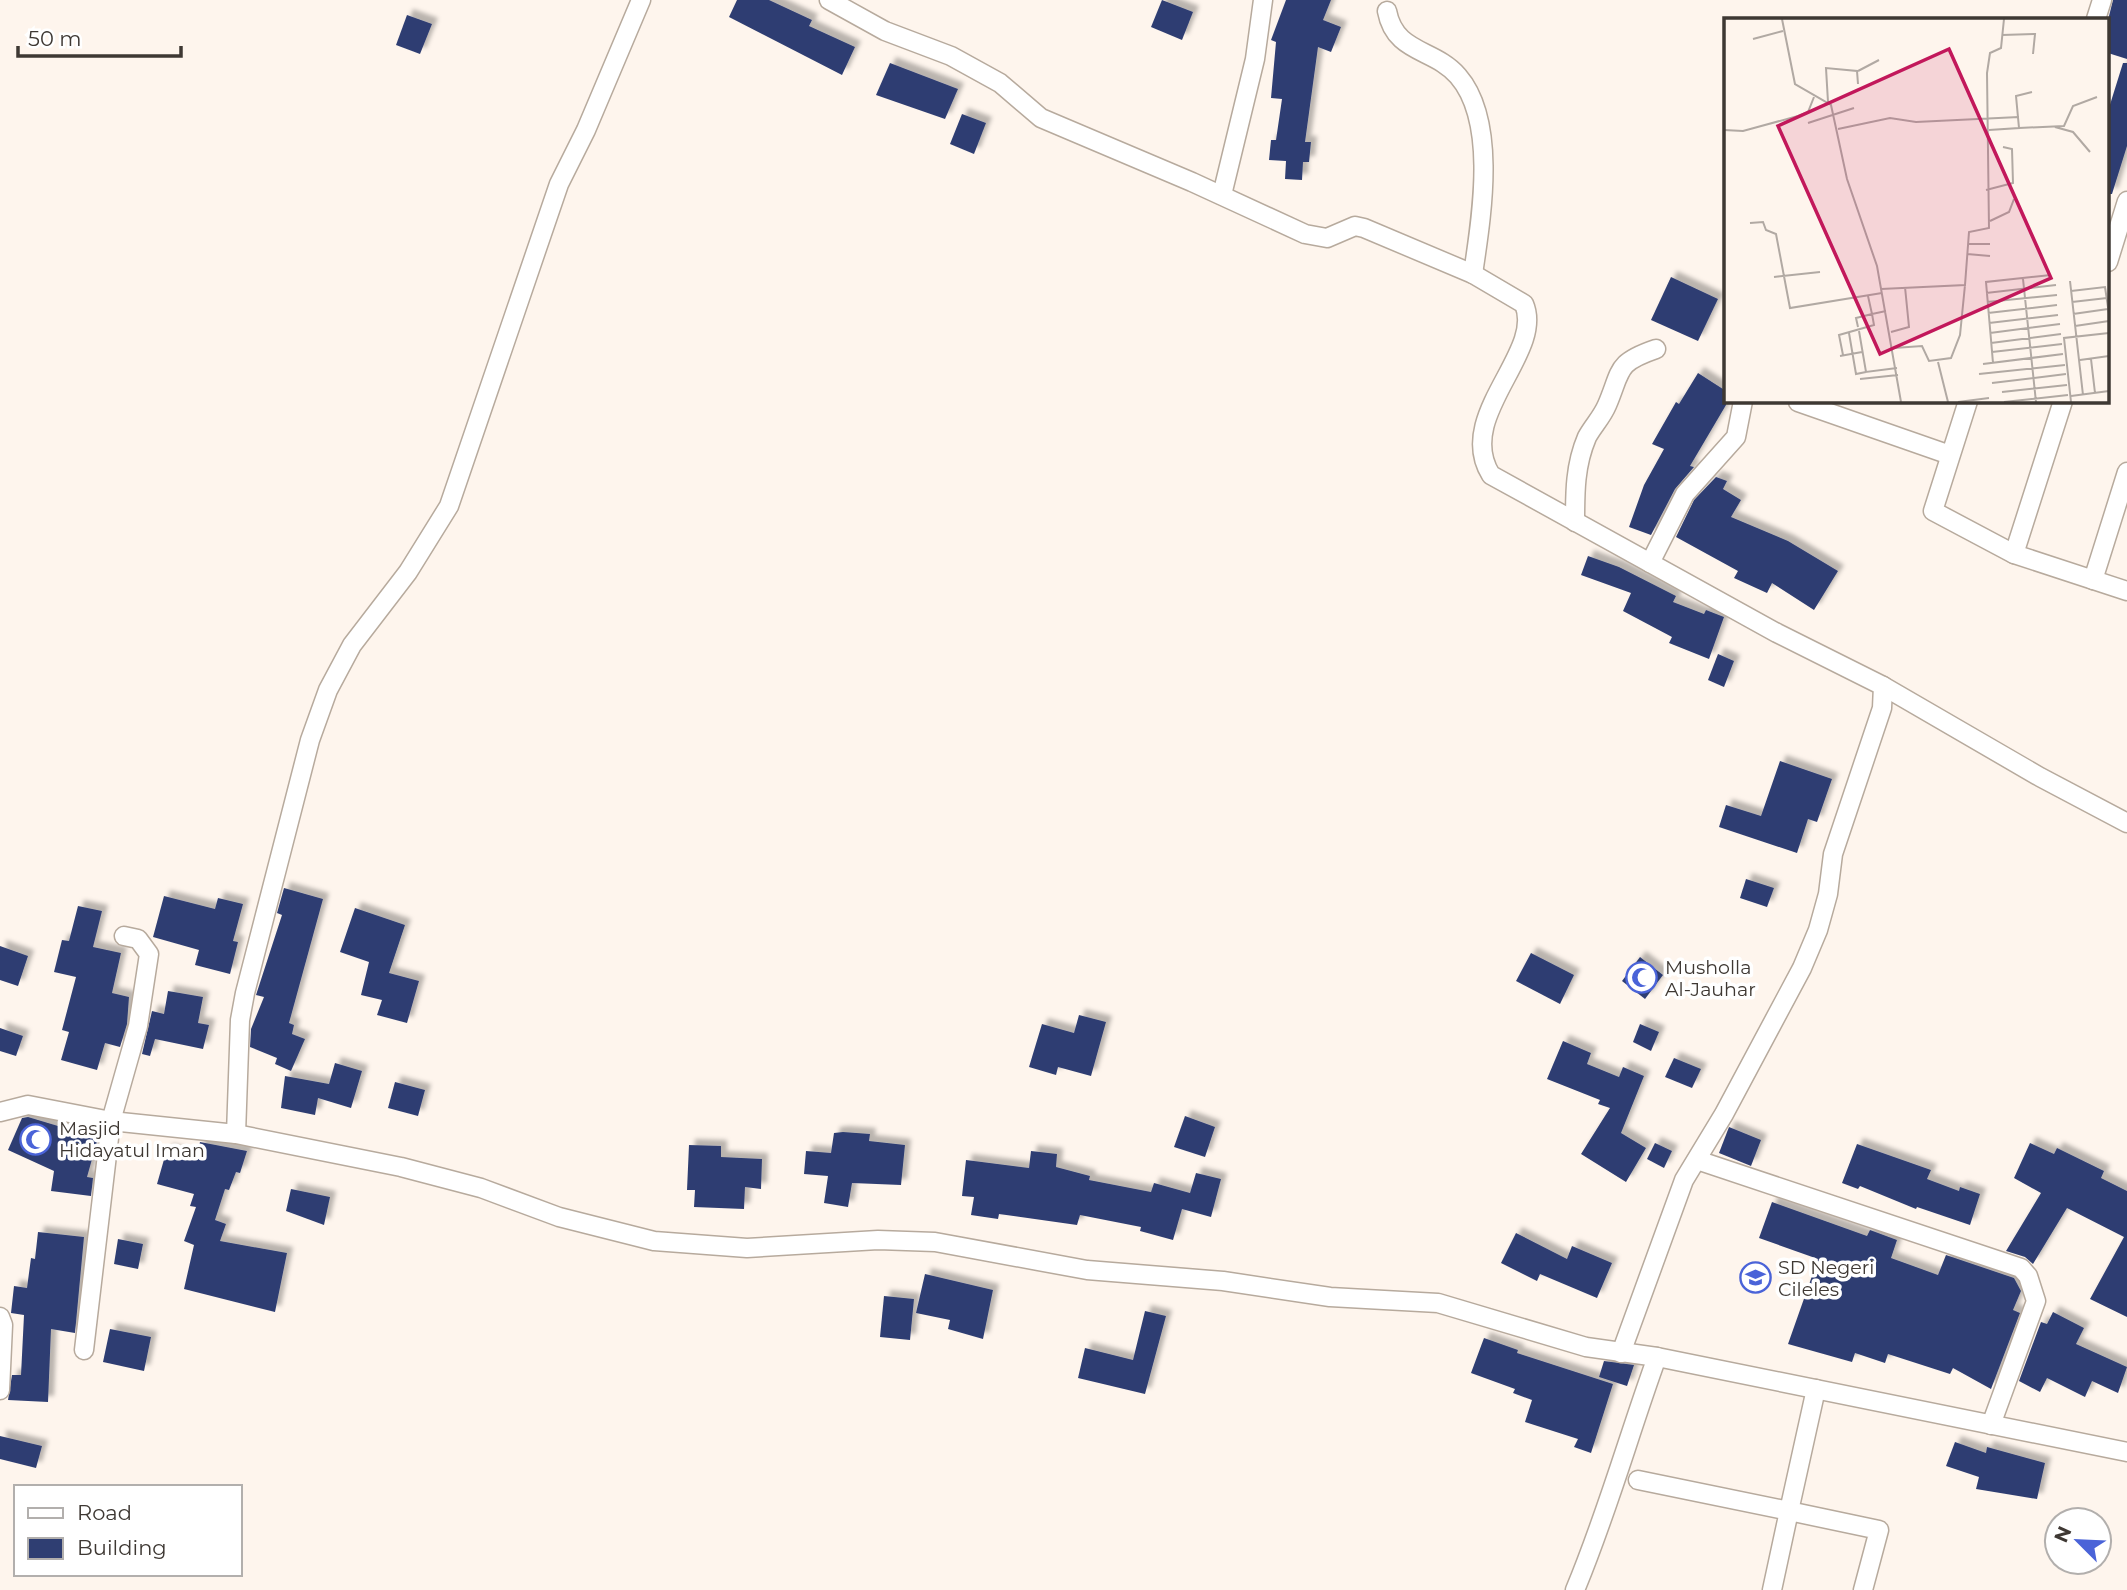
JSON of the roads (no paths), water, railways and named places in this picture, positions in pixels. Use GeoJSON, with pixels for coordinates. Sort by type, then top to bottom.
{"type":"FeatureCollection","features":[{"type":"Feature","properties":{"kind":"street"},"geometry":{"type":"LineString","coordinates":[[236,1134],[240,1020],[245,993],[310,740],[328,690],[352,645],[408,572],[449,506],[559,184],[586,130],[641,0]]}},
{"type":"Feature","properties":{"kind":"street"},"geometry":{"type":"LineString","coordinates":[[829,0],[885,31],[951,56],[1000,83],[1041,118],[1222,195],[1305,234],[1327,239],[1355,226],[1473,274],[1524,304],[1528,314],[1528,327],[1480,443],[1484,465],[1491,475],[1777,633],[1883,686],[2040,778],[2127,823]]}},
{"type":"Feature","properties":{"kind":"street"},"geometry":{"type":"LineString","coordinates":[[1222,195],[1255,59],[1263,0]]}},
{"type":"Feature","properties":{"kind":"street"},"geometry":{"type":"LineString","coordinates":[[2096,18],[2102,0]]}},
{"type":"Feature","properties":{"kind":"street"},"geometry":{"type":"LineString","coordinates":[[1387,10],[1389,23],[1398,37],[1457,75],[1470,94],[1479,128],[1484,202],[1473,274]]}},
{"type":"Feature","properties":{"kind":"street"},"geometry":{"type":"LineString","coordinates":[[2116,242],[2127,201]]}},
{"type":"Feature","properties":{"kind":"street"},"geometry":{"type":"LineString","coordinates":[[1575,522],[1576,471],[1588,437],[1608,403],[1615,378],[1637,355],[1656,349]]}},
{"type":"Feature","properties":{"kind":"street"},"geometry":{"type":"LineString","coordinates":[[1650,563],[1685,494],[1736,437],[1742,402]]}},
{"type":"Feature","properties":{"kind":"street"},"geometry":{"type":"LineString","coordinates":[[1798,402],[1950,455]]}},
{"type":"Feature","properties":{"kind":"street"},"geometry":{"type":"LineString","coordinates":[[1968,402],[1933,511],[2014,554],[2127,591]]}},
{"type":"Feature","properties":{"kind":"street"},"geometry":{"type":"LineString","coordinates":[[2014,554],[2063,402]]}},
{"type":"Feature","properties":{"kind":"street"},"geometry":{"type":"LineString","coordinates":[[2093,580],[2127,472]]}},
{"type":"Feature","properties":{"kind":"street"},"geometry":{"type":"LineString","coordinates":[[1621,1353],[1684,1180],[1802,968],[1818,930],[1828,894],[1833,854],[1882,708],[1883,686]]}},
{"type":"Feature","properties":{"kind":"street"},"geometry":{"type":"LineString","coordinates":[[84,1350],[111,1121],[138,1026],[149,954],[138,939],[124,936]]}},
{"type":"Feature","properties":{"kind":"street"},"geometry":{"type":"LineString","coordinates":[[0,1112],[27,1105],[111,1121],[236,1134],[401,1167],[481,1188],[559,1217],[654,1241],[747,1248],[878,1240],[935,1242],[1087,1270],[1223,1281],[1330,1297],[1438,1303],[1587,1347],[1657,1357],[2127,1452]]}},
{"type":"Feature","properties":{"kind":"street"},"geometry":{"type":"LineString","coordinates":[[1697,1160],[2021,1268],[2028,1276],[2036,1301],[1991,1425]]}},
{"type":"Feature","properties":{"kind":"street"},"geometry":{"type":"LineString","coordinates":[[0,1317],[3,1352],[0,1390]]}},
{"type":"Feature","properties":{"kind":"street"},"geometry":{"type":"LineString","coordinates":[[1575,1590],[1595,1543],[1621,1456],[1657,1357]]}},
{"type":"Feature","properties":{"kind":"street"},"geometry":{"type":"LineString","coordinates":[[1772,1590],[1816,1389]]}},
{"type":"Feature","properties":{"kind":"street"},"geometry":{"type":"LineString","coordinates":[[1638,1480],[1879,1530],[1863,1590]]}},
{"type":"Feature","properties":{"kind":"place","name":"Musholla Al-Jauhar"},"geometry":{"type":"Point","coordinates":[1642,978]}},
{"type":"Feature","properties":{"kind":"place","name":"Masjid Hidayatul Iman"},"geometry":{"type":"Point","coordinates":[36,1139]}},
{"type":"Feature","properties":{"kind":"place","name":"SD Negeri Cileles"},"geometry":{"type":"Point","coordinates":[1755,1278]}}]}
